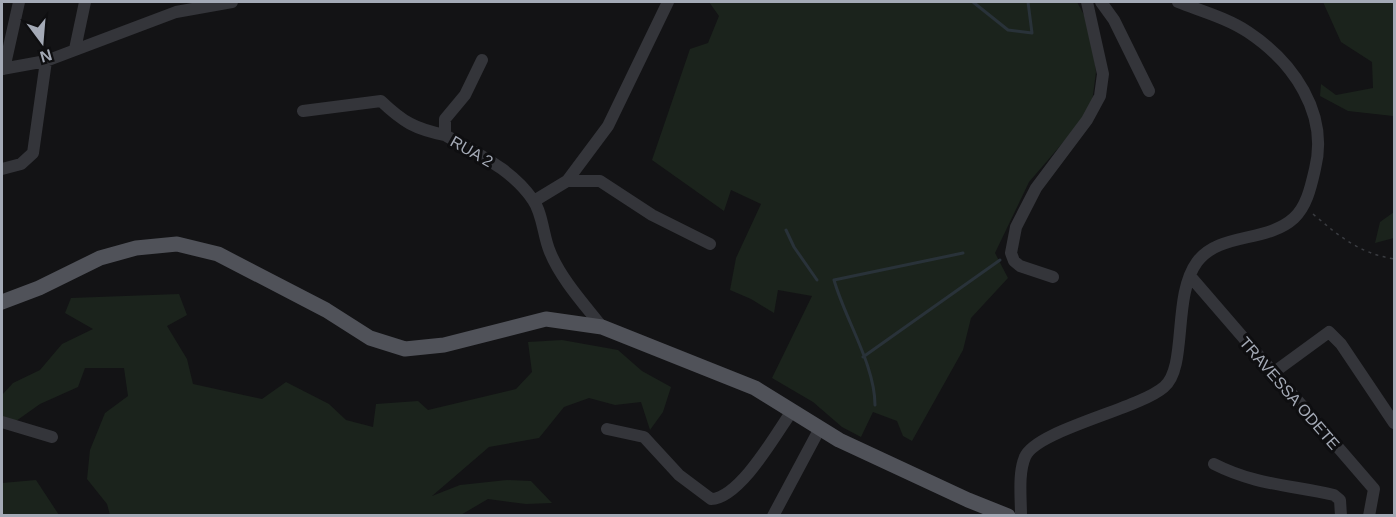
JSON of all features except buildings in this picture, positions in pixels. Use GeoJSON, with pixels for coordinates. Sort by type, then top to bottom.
{"type":"FeatureCollection","features":[{"type":"Feature","properties":{"kind":"main road"},"geometry":{"type":"LineString","coordinates":[[2,302],[39,288],[100,258],[135,248],[177,244],[218,254],[326,310],[370,338],[405,349],[444,345],[546,319],[561,319],[602,327],[755,388],[819,430],[892,466],[1008,516]]}},
{"type":"Feature","properties":{"kind":"street"},"geometry":{"type":"LineString","coordinates":[[19,2],[3,69],[46,61],[176,12],[232,2]]}},
{"type":"Feature","properties":{"kind":"street"},"geometry":{"type":"LineString","coordinates":[[75,49],[85,2]]}},
{"type":"Feature","properties":{"kind":"street"},"geometry":{"type":"LineString","coordinates":[[602,327],[580,300],[550,253],[534,201],[567,181],[608,126],[668,2]]}},
{"type":"Feature","properties":{"kind":"street"},"geometry":{"type":"LineString","coordinates":[[1053,277],[1020,266],[1014,261],[1011,253],[1016,227],[1036,188],[1087,120],[1100,96],[1103,74],[1087,2]]}},
{"type":"Feature","properties":{"kind":"street"},"geometry":{"type":"LineString","coordinates":[[1101,2],[1114,21],[1149,91]]}},
{"type":"Feature","properties":{"kind":"street"},"geometry":{"type":"LineString","coordinates":[[1021,516],[1023,463],[1029,449],[1099,415],[1144,400],[1167,385],[1180,346],[1180,313],[1190,276],[1204,253],[1218,245],[1281,226],[1293,218],[1303,206],[1318,155],[1318,125],[1305,91],[1273,53],[1248,32],[1221,18],[1178,2]]}},
{"type":"Feature","properties":{"kind":"street","name":"RUA 2"},"geometry":{"type":"LineString","coordinates":[[482,60],[465,95],[445,119],[445,135],[509,173],[534,201]]}},
{"type":"Feature","properties":{"kind":"street"},"geometry":{"type":"LineString","coordinates":[[2,169],[26,160],[35,148],[46,61]]}},
{"type":"Feature","properties":{"kind":"street"},"geometry":{"type":"LineString","coordinates":[[303,111],[381,101],[402,121],[423,130],[445,135]]}},
{"type":"Feature","properties":{"kind":"street"},"geometry":{"type":"LineString","coordinates":[[567,181],[600,181],[652,215],[710,244]]}},
{"type":"Feature","properties":{"kind":"street","name":"TRAVESSA ODETE"},"geometry":{"type":"LineString","coordinates":[[1190,276],[1374,489],[1368,516]]}},
{"type":"Feature","properties":{"kind":"street"},"geometry":{"type":"LineString","coordinates":[[1273,373],[1329,332],[1341,344],[1395,423]]}},
{"type":"Feature","properties":{"kind":"street"},"geometry":{"type":"LineString","coordinates":[[607,429],[644,437],[679,475],[711,499],[717,499],[728,493],[745,476],[792,411]]}},
{"type":"Feature","properties":{"kind":"street"},"geometry":{"type":"LineString","coordinates":[[2,422],[52,437]]}},
{"type":"Feature","properties":{"kind":"street"},"geometry":{"type":"LineString","coordinates":[[773,516],[819,430]]}},
{"type":"Feature","properties":{"kind":"street"},"geometry":{"type":"LineString","coordinates":[[1214,464],[1239,477],[1262,483],[1334,495],[1340,500],[1341,516]]}},
{"type":"Feature","properties":{"kind":"path"},"geometry":{"type":"LineString","coordinates":[[1303,206],[1335,233],[1370,255],[1395,259]]}},
{"type":"Feature","properties":{"kind":"shaded area"},"geometry":{"type":"Polygon","coordinates":[[[709,2],[1077,2],[1090,26],[1096,72],[1091,110],[1029,182],[995,253],[1008,278],[971,318],[963,350],[912,441],[903,436],[897,421],[873,412],[861,437],[842,427],[813,402],[772,378],[812,296],[778,290],[774,313],[730,290],[736,258],[761,204],[731,190],[724,211],[652,160],[690,49],[708,43],[719,16],[709,2]]]}},
{"type":"Feature","properties":{"kind":"shaded area"},"geometry":{"type":"Polygon","coordinates":[[[1323,2],[1394,2],[1394,119],[1393,116],[1348,111],[1320,96],[1321,84],[1336,95],[1373,88],[1372,62],[1341,42],[1323,2]]]}},
{"type":"Feature","properties":{"kind":"shaded area"},"geometry":{"type":"Polygon","coordinates":[[[1394,212],[1394,238],[1375,243],[1380,222],[1394,212]]]}},
{"type":"Feature","properties":{"kind":"shaded area"},"geometry":{"type":"Polygon","coordinates":[[[179,294],[187,315],[167,326],[187,359],[193,384],[262,399],[286,382],[329,404],[346,420],[373,427],[376,404],[418,401],[428,410],[516,389],[532,372],[528,342],[562,340],[618,350],[642,371],[671,387],[663,412],[650,430],[641,402],[615,405],[589,398],[564,407],[539,438],[489,447],[432,496],[460,485],[507,480],[531,481],[552,503],[526,504],[488,499],[459,516],[110,515],[107,504],[87,479],[90,450],[105,413],[128,396],[124,368],[85,368],[78,387],[40,404],[9,426],[2,418],[2,395],[13,383],[40,370],[62,344],[93,329],[65,313],[71,298],[179,294]]]}},
{"type":"Feature","properties":{"kind":"shaded area"},"geometry":{"type":"Polygon","coordinates":[[[36,480],[59,515],[2,515],[2,483],[36,480]]]}},
{"type":"Feature","properties":{"kind":"waterway"},"geometry":{"type":"LineString","coordinates":[[973,2],[1008,30],[1032,33],[1028,2]]}},
{"type":"Feature","properties":{"kind":"waterway"},"geometry":{"type":"LineString","coordinates":[[786,230],[794,247],[817,280]]}},
{"type":"Feature","properties":{"kind":"waterway"},"geometry":{"type":"LineString","coordinates":[[875,405],[874,390],[865,358],[834,280],[963,253]]}},
{"type":"Feature","properties":{"kind":"waterway"},"geometry":{"type":"LineString","coordinates":[[863,357],[1000,260]]}}]}
